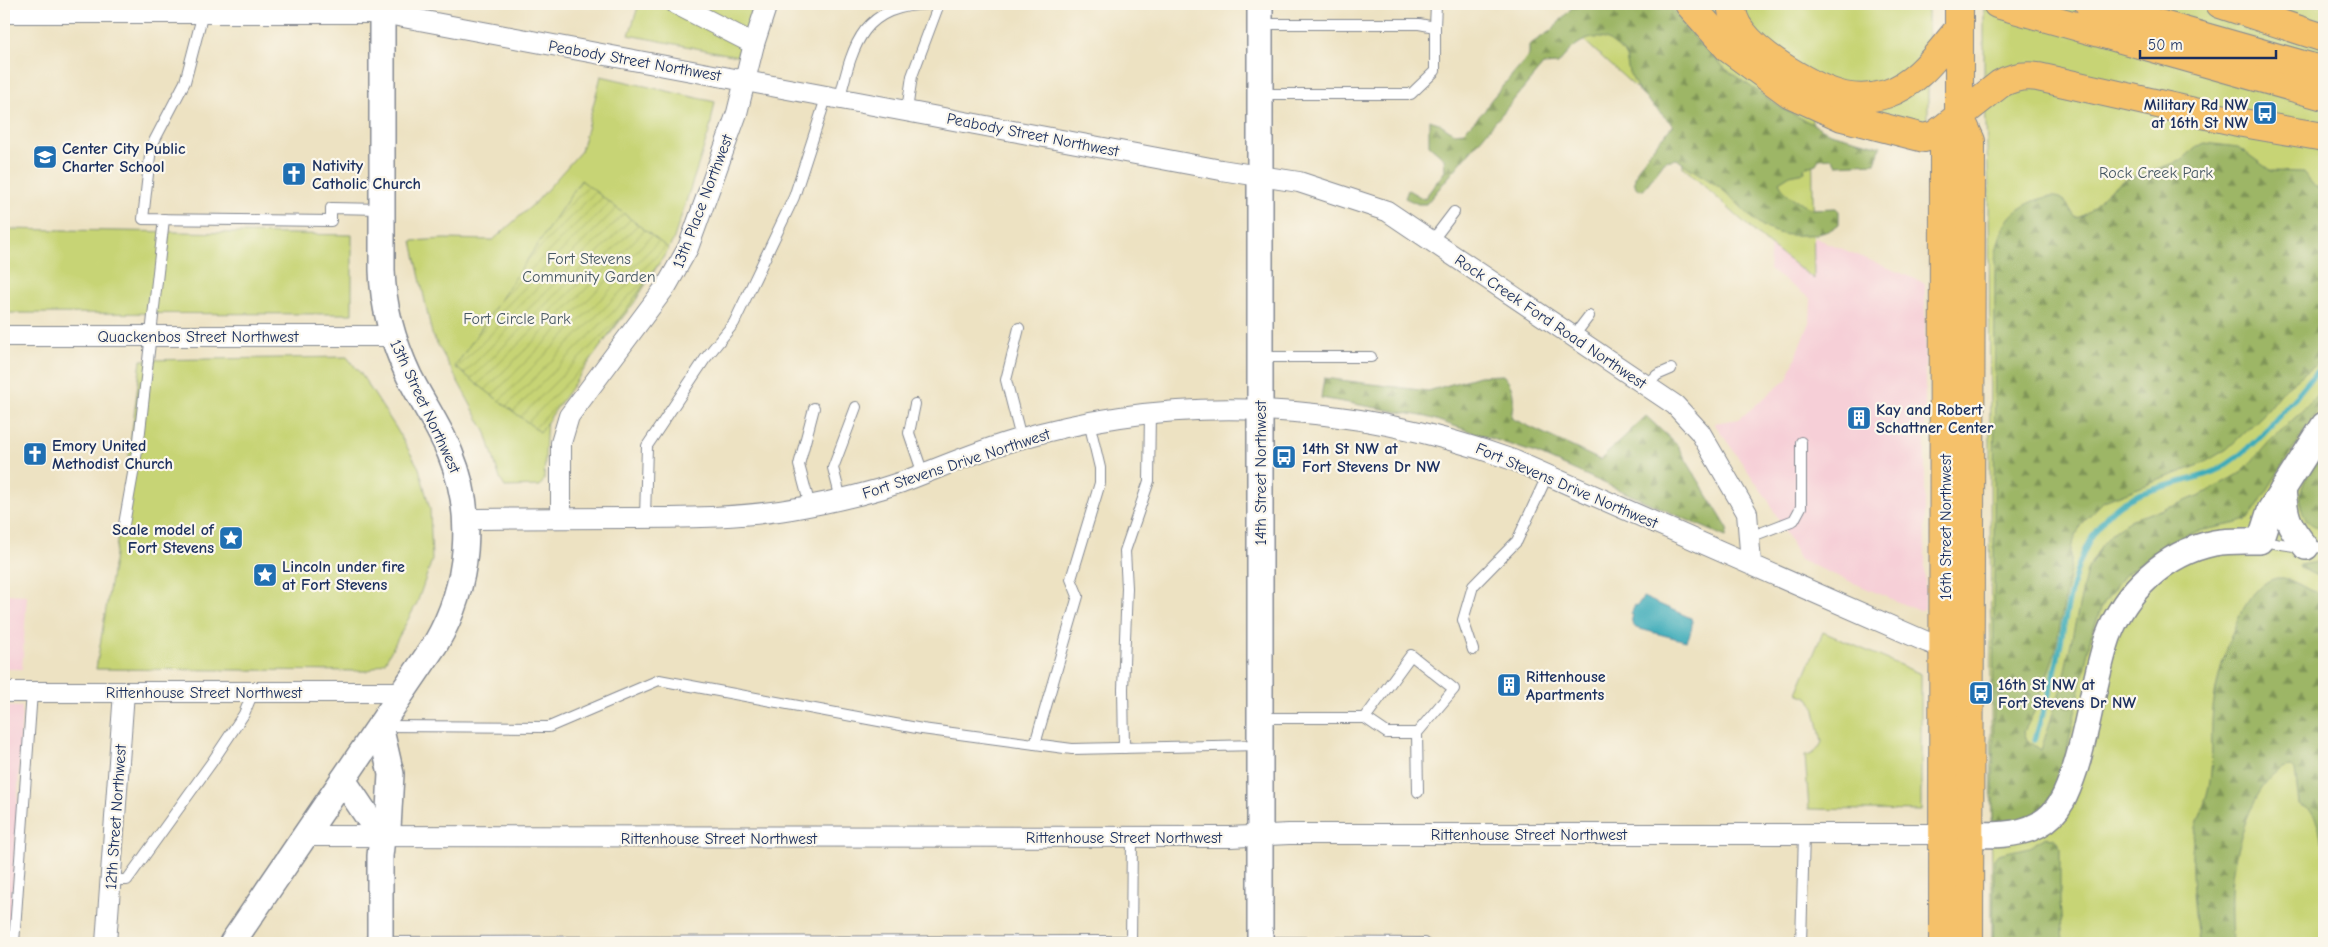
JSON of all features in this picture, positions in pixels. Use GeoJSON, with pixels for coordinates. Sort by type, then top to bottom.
{"type":"FeatureCollection","features":[{"type":"Feature","properties":{"kind":"main road"},"geometry":{"type":"LineString","coordinates":[[1689,4],[1729,49],[1789,93],[1842,117],[1924,138],[1935,135],[2006,81],[2031,76],[2243,124],[2324,137]]}},
{"type":"Feature","properties":{"kind":"main road"},"geometry":{"type":"LineString","coordinates":[[1731,4],[1734,21],[1742,32],[1772,58],[1797,75],[1834,93],[1858,98],[1884,94],[1904,86],[1922,71],[1959,16]]}},
{"type":"Feature","properties":{"kind":"main road"},"geometry":{"type":"LineString","coordinates":[[1997,4],[2324,96]]}},
{"type":"Feature","properties":{"kind":"main road"},"geometry":{"type":"LineString","coordinates":[[2089,4],[2324,72]]}},
{"type":"Feature","properties":{"kind":"main road"},"geometry":{"type":"LineString","coordinates":[[2220,4],[2324,38]]}},
{"type":"Feature","properties":{"kind":"main road","name":"16th Street Northwest"},"geometry":{"type":"LineString","coordinates":[[1959,16],[1959,115],[1971,141],[1957,649],[1957,834],[1969,943]]}},
{"type":"Feature","properties":{"kind":"main road","name":"16th Street Northwest"},"geometry":{"type":"LineString","coordinates":[[1943,943],[1957,834]]}},
{"type":"Feature","properties":{"kind":"street"},"geometry":{"type":"LineString","coordinates":[[676,4],[754,44]]}},
{"type":"Feature","properties":{"kind":"street","name":"13th Place Northwest"},"geometry":{"type":"LineString","coordinates":[[561,518],[561,443],[569,416],[662,292],[680,263],[694,231],[734,121],[754,44],[767,4]]}},
{"type":"Feature","properties":{"kind":"street","name":"Peabody Street Northwest"},"geometry":{"type":"LineString","coordinates":[[4,13],[202,8],[382,8],[746,80],[1221,170],[1260,175]]}},
{"type":"Feature","properties":{"kind":"street","name":"13th Street Northwest"},"geometry":{"type":"LineString","coordinates":[[232,943],[436,643],[452,612],[465,560],[466,519],[461,487],[451,455],[410,376],[393,336],[383,290],[382,8]]}},
{"type":"Feature","properties":{"kind":"street","name":"14th Street Northwest"},"geometry":{"type":"LineString","coordinates":[[1260,14],[1260,942]]}},
{"type":"Feature","properties":{"kind":"street","name":"Rock Creek Ford Road Northwest"},"geometry":{"type":"LineString","coordinates":[[1260,175],[1299,182],[1387,211],[1675,405],[1700,432],[1747,513],[1751,563]]}},
{"type":"Feature","properties":{"kind":"street","name":"Quackenbos Street Northwest"},"geometry":{"type":"LineString","coordinates":[[4,336],[393,336]]}},
{"type":"Feature","properties":{"kind":"street","name":"Fort Stevens Drive Northwest"},"geometry":{"type":"LineString","coordinates":[[466,519],[727,517],[810,506],[876,490],[1021,438],[1089,422],[1150,413],[1260,408],[1340,416],[1407,428],[1472,445],[1548,474],[1751,563],[1957,649]]}},
{"type":"Feature","properties":{"kind":"street"},"geometry":{"type":"LineString","coordinates":[[1957,834],[2026,830],[2044,821],[2060,806],[2080,754],[2109,636],[2122,609],[2138,587],[2167,563],[2192,550],[2216,543],[2260,541],[2270,510],[2324,425]]}},
{"type":"Feature","properties":{"kind":"street"},"geometry":{"type":"LineString","coordinates":[[2283,489],[2285,514],[2292,531],[2315,547]]}},
{"type":"Feature","properties":{"kind":"street","name":"Rittenhouse Street Northwest"},"geometry":{"type":"LineString","coordinates":[[4,692],[403,692]]}},
{"type":"Feature","properties":{"kind":"street","name":"12th Street Northwest"},"geometry":{"type":"LineString","coordinates":[[106,943],[124,692]]}},
{"type":"Feature","properties":{"kind":"street"},"geometry":{"type":"LineString","coordinates":[[380,726],[391,774],[388,828],[382,838],[380,942]]}},
{"type":"Feature","properties":{"kind":"street"},"geometry":{"type":"LineString","coordinates":[[343,780],[382,838]]}},
{"type":"Feature","properties":{"kind":"street","name":"Rittenhouse Street Northwest"},"geometry":{"type":"LineString","coordinates":[[304,836],[382,838],[1957,834]]}},
{"type":"Feature","properties":{"kind":"lane"},"geometry":{"type":"LineString","coordinates":[[644,518],[647,446],[705,359],[734,323],[794,197],[860,35],[872,22],[884,14],[910,4],[930,4]]}},
{"type":"Feature","properties":{"kind":"lane"},"geometry":{"type":"LineString","coordinates":[[907,110],[912,76],[939,4]]}},
{"type":"Feature","properties":{"kind":"lane"},"geometry":{"type":"LineString","coordinates":[[1260,94],[1411,94],[1435,71],[1436,4]]}},
{"type":"Feature","properties":{"kind":"lane"},"geometry":{"type":"LineString","coordinates":[[202,8],[185,82],[151,147],[143,219],[331,221],[331,208],[383,209]]}},
{"type":"Feature","properties":{"kind":"lane"},"geometry":{"type":"LineString","coordinates":[[1260,14],[1419,24],[1435,27]]}},
{"type":"Feature","properties":{"kind":"lane"},"geometry":{"type":"LineString","coordinates":[[1432,241],[1454,212]]}},
{"type":"Feature","properties":{"kind":"lane"},"geometry":{"type":"LineString","coordinates":[[122,530],[139,440],[164,219]]}},
{"type":"Feature","properties":{"kind":"lane"},"geometry":{"type":"LineString","coordinates":[[1573,338],[1589,316]]}},
{"type":"Feature","properties":{"kind":"lane"},"geometry":{"type":"LineString","coordinates":[[1019,328],[1006,380],[1021,438]]}},
{"type":"Feature","properties":{"kind":"lane"},"geometry":{"type":"LineString","coordinates":[[1260,357],[1371,357]]}},
{"type":"Feature","properties":{"kind":"lane"},"geometry":{"type":"LineString","coordinates":[[1647,385],[1657,375],[1671,370]]}},
{"type":"Feature","properties":{"kind":"lane"},"geometry":{"type":"LineString","coordinates":[[915,404],[909,433],[922,474]]}},
{"type":"Feature","properties":{"kind":"lane"},"geometry":{"type":"LineString","coordinates":[[841,499],[833,468],[856,406]]}},
{"type":"Feature","properties":{"kind":"lane"},"geometry":{"type":"LineString","coordinates":[[810,506],[799,465],[814,408]]}},
{"type":"Feature","properties":{"kind":"lane"},"geometry":{"type":"LineString","coordinates":[[1124,748],[1123,689],[1127,588],[1125,551],[1149,481],[1150,413]]}},
{"type":"Feature","properties":{"kind":"lane"},"geometry":{"type":"LineString","coordinates":[[1035,744],[1078,596],[1071,579],[1100,483],[1100,468],[1089,422]]}},
{"type":"Feature","properties":{"kind":"lane"},"geometry":{"type":"LineString","coordinates":[[1750,537],[1794,520],[1801,507],[1801,442]]}},
{"type":"Feature","properties":{"kind":"lane"},"geometry":{"type":"LineString","coordinates":[[1473,650],[1463,620],[1473,586],[1517,541],[1548,474]]}},
{"type":"Feature","properties":{"kind":"lane"},"geometry":{"type":"LineString","coordinates":[[2260,541],[2315,547]]}},
{"type":"Feature","properties":{"kind":"lane"},"geometry":{"type":"LineString","coordinates":[[1366,718],[1411,655],[1454,689],[1417,733],[1418,792]]}},
{"type":"Feature","properties":{"kind":"lane"},"geometry":{"type":"LineString","coordinates":[[380,726],[548,727],[659,680],[922,728],[1072,749],[1260,745]]}},
{"type":"Feature","properties":{"kind":"lane"},"geometry":{"type":"LineString","coordinates":[[14,943],[32,692]]}},
{"type":"Feature","properties":{"kind":"lane"},"geometry":{"type":"LineString","coordinates":[[111,880],[127,880],[218,754],[244,714],[253,692]]}},
{"type":"Feature","properties":{"kind":"lane"},"geometry":{"type":"LineString","coordinates":[[1260,718],[1366,718],[1387,733],[1417,733]]}},
{"type":"Feature","properties":{"kind":"lane"},"geometry":{"type":"LineString","coordinates":[[1801,943],[1804,833]]}},
{"type":"Feature","properties":{"kind":"lane"},"geometry":{"type":"LineString","coordinates":[[380,942],[1132,942],[1132,837]]}},
{"type":"Feature","properties":{"kind":"lane"},"geometry":{"type":"LineString","coordinates":[[1260,942],[1424,943]]}},
{"type":"Feature","properties":{"kind":"shaded area"},"geometry":{"type":"Polygon","coordinates":[[[1816,238],[1925,283],[1925,608],[1919,611],[1800,560],[1768,500],[1714,423],[1739,419],[1787,379],[1810,322],[1811,299],[1769,270],[1771,240],[1816,238]]]}},
{"type":"Feature","properties":{"kind":"shaded area"},"geometry":{"type":"Polygon","coordinates":[[[4,594],[27,595],[22,669],[4,669],[4,594]]]}},
{"type":"Feature","properties":{"kind":"shaded area"},"geometry":{"type":"Polygon","coordinates":[[[4,706],[22,707],[11,943],[4,943],[4,706]]]}},
{"type":"Feature","properties":{"kind":"green space"},"geometry":{"type":"Polygon","coordinates":[[[639,4],[754,4],[737,56],[629,35],[639,4]]]}},
{"type":"Feature","properties":{"kind":"green space"},"geometry":{"type":"Polygon","coordinates":[[[1575,4],[1667,4],[1702,47],[1727,70],[1783,109],[1830,133],[1881,146],[1875,163],[1836,165],[1832,158],[1819,159],[1816,164],[1804,168],[1805,172],[1790,175],[1779,182],[1785,193],[1811,209],[1836,208],[1839,211],[1839,224],[1831,230],[1808,235],[1789,235],[1767,229],[1751,217],[1719,187],[1677,159],[1665,161],[1644,189],[1638,190],[1635,183],[1640,166],[1646,156],[1673,125],[1640,93],[1629,72],[1625,53],[1607,40],[1598,38],[1591,38],[1578,44],[1558,64],[1543,65],[1426,204],[1418,204],[1405,198],[1408,190],[1424,199],[1445,171],[1444,158],[1429,145],[1429,120],[1439,123],[1454,133],[1463,132],[1485,110],[1490,101],[1529,55],[1529,45],[1552,30],[1575,4]]]}},
{"type":"Feature","properties":{"kind":"green space"},"geometry":{"type":"Polygon","coordinates":[[[1578,4],[1671,4],[1702,43],[1752,81],[1812,113],[1814,279],[1769,245],[1683,167],[1680,128],[1578,35],[1578,4]]]}},
{"type":"Feature","properties":{"kind":"green space"},"geometry":{"type":"Polygon","coordinates":[[[1699,4],[1928,4],[1928,120],[1880,120],[1832,102],[1699,4]]]}},
{"type":"Feature","properties":{"kind":"green space","name":"Rock Creek Park"},"geometry":{"type":"Polygon","coordinates":[[[1984,4],[2324,4],[2324,943],[1992,943],[1989,195],[1984,77],[1984,4]]]}},
{"type":"Feature","properties":{"kind":"green space","name":"Fort Circle Park"},"geometry":{"type":"Polygon","coordinates":[[[601,76],[715,102],[709,132],[673,241],[634,303],[547,415],[544,480],[540,486],[505,487],[500,479],[486,433],[432,334],[412,241],[444,239],[493,240],[537,201],[581,151],[601,76]]]}},
{"type":"Feature","properties":{"kind":"green space"},"geometry":{"type":"Polygon","coordinates":[[[2205,143],[2238,147],[2271,171],[2303,172],[2314,186],[2324,192],[2324,358],[2282,391],[2263,415],[2227,449],[2202,464],[2104,501],[2081,524],[2071,548],[2071,565],[2055,653],[2035,710],[2024,732],[2027,740],[2041,750],[2061,688],[2087,570],[2101,546],[2115,530],[2132,519],[2174,506],[2209,491],[2241,473],[2324,387],[2324,400],[2249,519],[2189,533],[2161,548],[2123,576],[2102,606],[2091,636],[2066,756],[2059,780],[2046,805],[2024,822],[1993,824],[1996,251],[2004,227],[2010,217],[2019,209],[2032,202],[2047,197],[2059,198],[2067,204],[2076,218],[2089,211],[2113,187],[2140,174],[2178,162],[2205,143]]]}},
{"type":"Feature","properties":{"kind":"green space","name":"Fort Stevens Community Garden"},"geometry":{"type":"Polygon","coordinates":[[[581,180],[669,249],[540,432],[455,367],[581,180]]]}},
{"type":"Feature","properties":{"kind":"green space"},"geometry":{"type":"Polygon","coordinates":[[[4,229],[352,235],[352,314],[4,313],[4,229]]]}},
{"type":"Feature","properties":{"kind":"green space"},"geometry":{"type":"Polygon","coordinates":[[[347,357],[361,374],[419,468],[430,509],[432,560],[417,603],[385,662],[368,671],[96,669],[122,512],[141,360],[347,357]]]}},
{"type":"Feature","properties":{"kind":"green space"},"geometry":{"type":"Polygon","coordinates":[[[1503,375],[1510,385],[1513,395],[1511,418],[1600,460],[1646,416],[1677,445],[1728,529],[1726,537],[1538,454],[1427,417],[1321,398],[1324,378],[1428,391],[1479,376],[1503,375]]]}},
{"type":"Feature","properties":{"kind":"green space"},"geometry":{"type":"Polygon","coordinates":[[[2324,455],[2324,528],[2310,523],[2305,517],[2302,511],[2301,495],[2305,480],[2324,455]]]}},
{"type":"Feature","properties":{"kind":"green space"},"geometry":{"type":"Polygon","coordinates":[[[2324,561],[2324,577],[2299,567],[2300,565],[2324,561]]]}},
{"type":"Feature","properties":{"kind":"green space"},"geometry":{"type":"Polygon","coordinates":[[[2277,578],[2284,578],[2324,596],[2324,842],[2322,842],[2316,819],[2310,811],[2299,804],[2295,770],[2292,767],[2279,771],[2268,781],[2258,795],[2243,830],[2238,848],[2231,886],[2232,943],[2198,943],[2192,853],[2196,827],[2209,787],[2213,708],[2219,674],[2232,633],[2241,613],[2252,596],[2264,584],[2277,578]]]}},
{"type":"Feature","properties":{"kind":"green space"},"geometry":{"type":"Polygon","coordinates":[[[1823,632],[1921,674],[1921,811],[1809,809],[1805,756],[1815,752],[1822,742],[1814,706],[1809,698],[1797,693],[1823,632]]]}},
{"type":"Feature","properties":{"kind":"green space"},"geometry":{"type":"Polygon","coordinates":[[[2046,837],[2058,841],[2060,848],[2060,902],[2063,943],[1993,943],[1994,859],[1998,854],[2029,847],[2046,837]]]}},
{"type":"Feature","properties":{"kind":"water"},"geometry":{"type":"Polygon","coordinates":[[[1643,597],[1691,618],[1691,630],[1686,641],[1634,627],[1632,622],[1633,615],[1631,614],[1635,605],[1637,606],[1643,597]]]}},
{"type":"Feature","properties":{"kind":"waterway"},"geometry":{"type":"LineString","coordinates":[[2035,740],[2053,680],[2072,586],[2087,545],[2098,527],[2113,510],[2137,495],[2209,474],[2235,459],[2276,420],[2324,363]]}},
{"type":"Feature","properties":{"kind":"place","name":"Military Rd NW at 16th St NW"},"geometry":{"type":"Point","coordinates":[2265,113]}},
{"type":"Feature","properties":{"kind":"place","name":"Center City Public Charter School"},"geometry":{"type":"Point","coordinates":[45,157]}},
{"type":"Feature","properties":{"kind":"place","name":"Nativity Catholic Church"},"geometry":{"type":"Point","coordinates":[294,174]}},
{"type":"Feature","properties":{"kind":"place","name":"Kay and Robert Schattner Center"},"geometry":{"type":"Point","coordinates":[1859,418]}},
{"type":"Feature","properties":{"kind":"place","name":"Emory United Methodist Church"},"geometry":{"type":"Point","coordinates":[35,454]}},
{"type":"Feature","properties":{"kind":"place","name":"14th St NW at Fort Stevens Dr NW"},"geometry":{"type":"Point","coordinates":[1284,457]}},
{"type":"Feature","properties":{"kind":"place","name":"Scale model of Fort Stevens"},"geometry":{"type":"Point","coordinates":[231,538]}},
{"type":"Feature","properties":{"kind":"place","name":"Lincoln under fire at Fort Stevens"},"geometry":{"type":"Point","coordinates":[265,575]}},
{"type":"Feature","properties":{"kind":"place","name":"Rittenhouse Apartments"},"geometry":{"type":"Point","coordinates":[1509,685]}},
{"type":"Feature","properties":{"kind":"place","name":"16th St NW at Fort Stevens Dr NW"},"geometry":{"type":"Point","coordinates":[1981,693]}}]}
